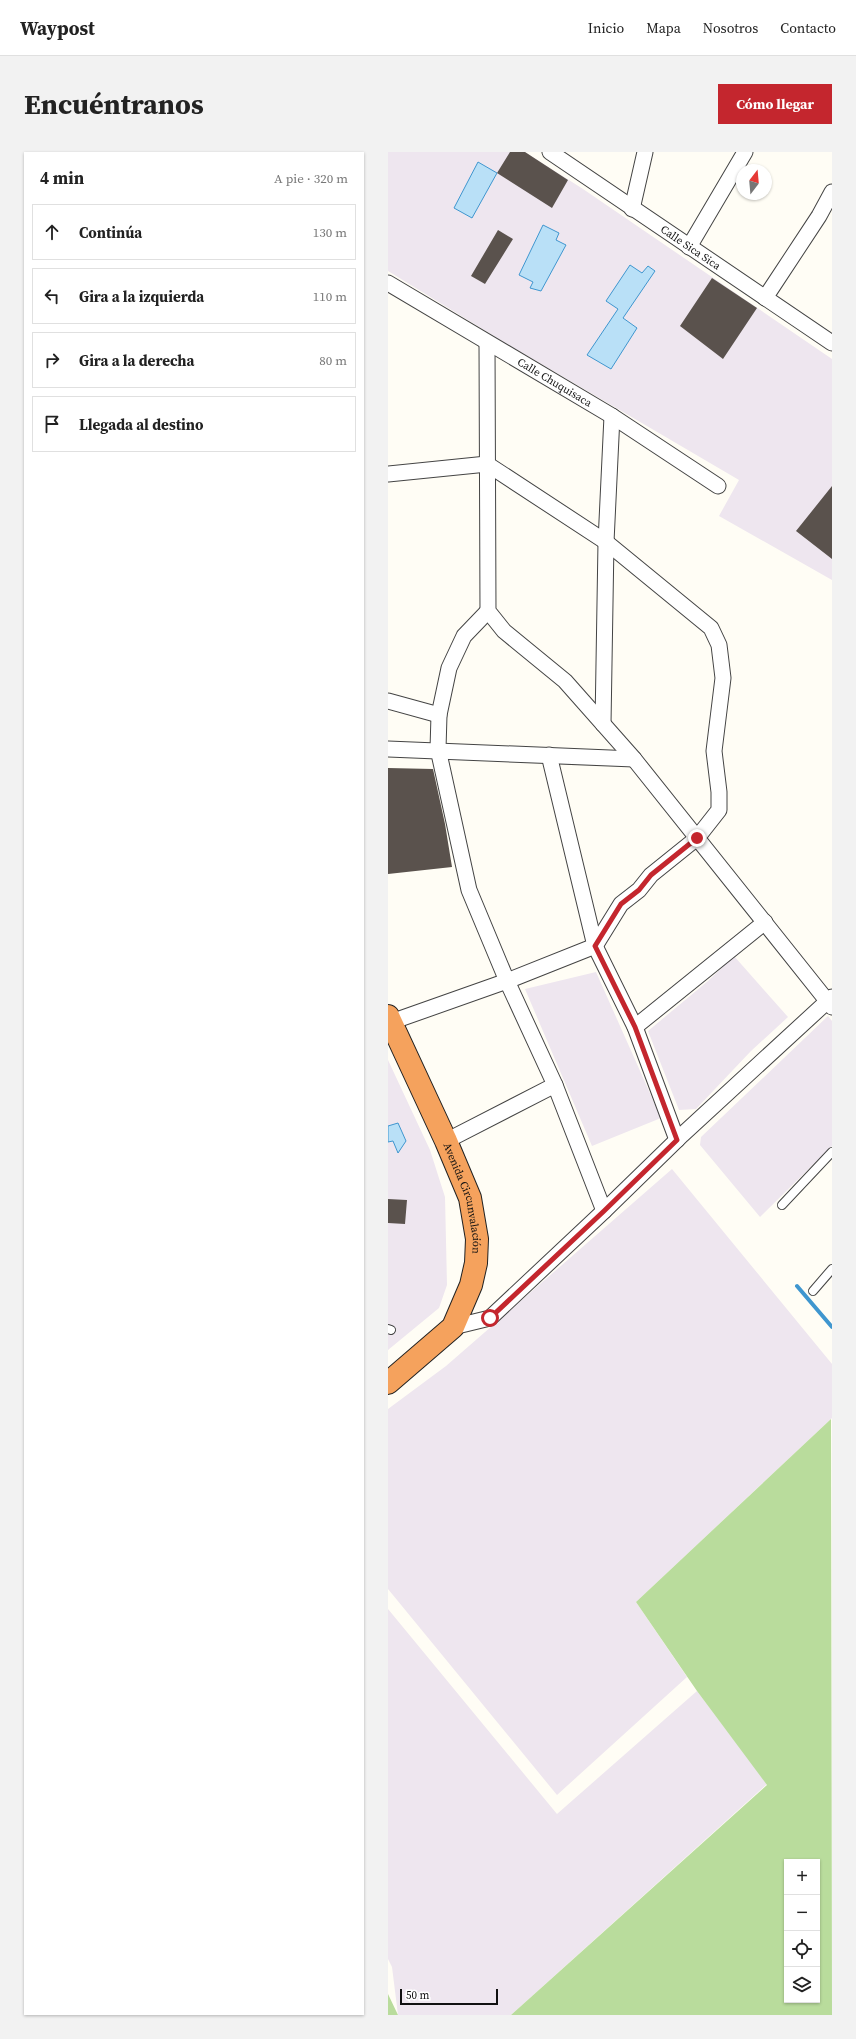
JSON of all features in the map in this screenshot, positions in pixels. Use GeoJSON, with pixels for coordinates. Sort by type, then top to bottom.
{"type":"FeatureCollection","features":[{"type":"Feature","properties":{"kind":"highway","name":"Avenida Circunvalación"},"geometry":{"type":"LineString","coordinates":[[388,1384],[453,1327],[471,1285],[476,1263],[477,1239],[470,1198],[446,1141],[389,1019]]}},
{"type":"Feature","properties":{"kind":"street","name":"Calle Sica Sica"},"geometry":{"type":"LineString","coordinates":[[550,152],[632,209],[832,343]]}},
{"type":"Feature","properties":{"kind":"street"},"geometry":{"type":"LineString","coordinates":[[632,209],[645,152]]}},
{"type":"Feature","properties":{"kind":"street"},"geometry":{"type":"LineString","coordinates":[[689,246],[745,152]]}},
{"type":"Feature","properties":{"kind":"street"},"geometry":{"type":"LineString","coordinates":[[765,298],[819,216],[832,192]]}},
{"type":"Feature","properties":{"kind":"street","name":"Calle Chuquisaca"},"geometry":{"type":"LineString","coordinates":[[388,283],[612,416],[718,486]]}},
{"type":"Feature","properties":{"kind":"street"},"geometry":{"type":"LineString","coordinates":[[453,1327],[490,1318],[677,1140],[831,1002],[634,759],[565,681],[504,631],[488,611],[487,342]]}},
{"type":"Feature","properties":{"kind":"street"},"geometry":{"type":"LineString","coordinates":[[603,724],[606,542],[612,416]]}},
{"type":"Feature","properties":{"kind":"street"},"geometry":{"type":"LineString","coordinates":[[388,474],[487,464],[606,542],[712,628],[719,645],[723,678],[714,751],[719,792],[719,810],[697,838],[651,875],[639,890],[621,904],[595,946],[507,981],[389,1019]]}},
{"type":"Feature","properties":{"kind":"street"},"geometry":{"type":"LineString","coordinates":[[488,611],[464,636],[449,668],[439,715],[438,749],[469,890],[507,981],[555,1085],[604,1211]]}},
{"type":"Feature","properties":{"kind":"street"},"geometry":{"type":"LineString","coordinates":[[388,701],[439,715]]}},
{"type":"Feature","properties":{"kind":"street"},"geometry":{"type":"LineString","coordinates":[[388,749],[438,749],[634,759]]}},
{"type":"Feature","properties":{"kind":"street"},"geometry":{"type":"LineString","coordinates":[[549,755],[595,946],[635,1027],[677,1140]]}},
{"type":"Feature","properties":{"kind":"street"},"geometry":{"type":"LineString","coordinates":[[635,1027],[765,922]]}},
{"type":"Feature","properties":{"kind":"street"},"geometry":{"type":"LineString","coordinates":[[446,1141],[555,1085]]}},
{"type":"Feature","properties":{"kind":"lane"},"geometry":{"type":"LineString","coordinates":[[782,1205],[832,1152]]}},
{"type":"Feature","properties":{"kind":"lane"},"geometry":{"type":"LineString","coordinates":[[813,1291],[832,1269]]}},
{"type":"Feature","properties":{"kind":"shaded area"},"geometry":{"type":"Polygon","coordinates":[[[388,152],[525,152],[583,189],[832,359],[832,580],[719,516],[739,480],[502,341],[388,271],[388,152]]]}},
{"type":"Feature","properties":{"kind":"shaded area"},"geometry":{"type":"Polygon","coordinates":[[[734,956],[788,1017],[751,1051],[696,1109],[679,1110],[648,1031],[708,981],[734,956]]]}},
{"type":"Feature","properties":{"kind":"shaded area"},"geometry":{"type":"Polygon","coordinates":[[[596,972],[661,1118],[592,1146],[525,989],[596,972]]]}},
{"type":"Feature","properties":{"kind":"shaded area"},"geometry":{"type":"Polygon","coordinates":[[[828,1016],[832,1021],[832,1146],[760,1217],[700,1145],[701,1137],[828,1016]]]}},
{"type":"Feature","properties":{"kind":"shaded area"},"geometry":{"type":"Polygon","coordinates":[[[388,1060],[430,1150],[445,1197],[447,1285],[439,1308],[388,1350],[388,1060]]]}},
{"type":"Feature","properties":{"kind":"shaded area"},"geometry":{"type":"Polygon","coordinates":[[[672,1169],[832,1364],[832,1418],[636,1602],[687,1677],[557,1795],[388,1589],[388,1409],[446,1366],[672,1169]]]}},
{"type":"Feature","properties":{"kind":"shaded area"},"geometry":{"type":"Polygon","coordinates":[[[388,1609],[557,1814],[697,1691],[767,1784],[511,2015],[398,2015],[392,1967],[388,1959],[388,1609]]]}},
{"type":"Feature","properties":{"kind":"green space"},"geometry":{"type":"Polygon","coordinates":[[[831,1419],[832,2015],[511,2015],[767,1785],[697,1691],[636,1602],[831,1419]]]}},
{"type":"Feature","properties":{"kind":"green space"},"geometry":{"type":"Polygon","coordinates":[[[388,1994],[398,2015],[388,2015],[388,1994]]]}},
{"type":"Feature","properties":{"kind":"water"},"geometry":{"type":"Polygon","coordinates":[[[478,162],[497,173],[472,218],[454,208],[478,162]]]}},
{"type":"Feature","properties":{"kind":"water"},"geometry":{"type":"Polygon","coordinates":[[[543,225],[559,233],[556,240],[566,245],[541,291],[530,288],[533,282],[519,275],[543,225]]]}},
{"type":"Feature","properties":{"kind":"water"},"geometry":{"type":"Polygon","coordinates":[[[630,265],[642,273],[648,266],[655,271],[623,318],[637,328],[611,369],[587,355],[618,309],[606,301],[630,265]]]}},
{"type":"Feature","properties":{"kind":"water"},"geometry":{"type":"Polygon","coordinates":[[[398,1123],[406,1141],[398,1153],[393,1141],[388,1142],[388,1126],[398,1123]]]}},
{"type":"Feature","properties":{"kind":"building"},"geometry":{"type":"Polygon","coordinates":[[[510,152],[525,152],[568,180],[552,208],[497,173],[510,152]]]}},
{"type":"Feature","properties":{"kind":"building"},"geometry":{"type":"Polygon","coordinates":[[[498,230],[513,239],[485,284],[471,276],[498,230]]]}},
{"type":"Feature","properties":{"kind":"building"},"geometry":{"type":"Polygon","coordinates":[[[712,278],[757,308],[723,359],[680,326],[712,278]]]}},
{"type":"Feature","properties":{"kind":"building"},"geometry":{"type":"Polygon","coordinates":[[[832,486],[832,559],[796,531],[832,486]]]}},
{"type":"Feature","properties":{"kind":"building"},"geometry":{"type":"Polygon","coordinates":[[[388,768],[433,769],[445,824],[452,867],[388,874],[388,768]]]}},
{"type":"Feature","properties":{"kind":"building"},"geometry":{"type":"Polygon","coordinates":[[[388,1199],[407,1200],[405,1224],[388,1223],[388,1199]]]}},
{"type":"Feature","properties":{"kind":"waterway"},"geometry":{"type":"LineString","coordinates":[[797,1286],[832,1327]]}},
{"type":"Feature","properties":{"kind":"route"},"geometry":{"type":"LineString","coordinates":[[490,1318],[677,1140],[635,1027],[595,946],[621,904],[639,890],[651,875],[697,838]]}}]}
